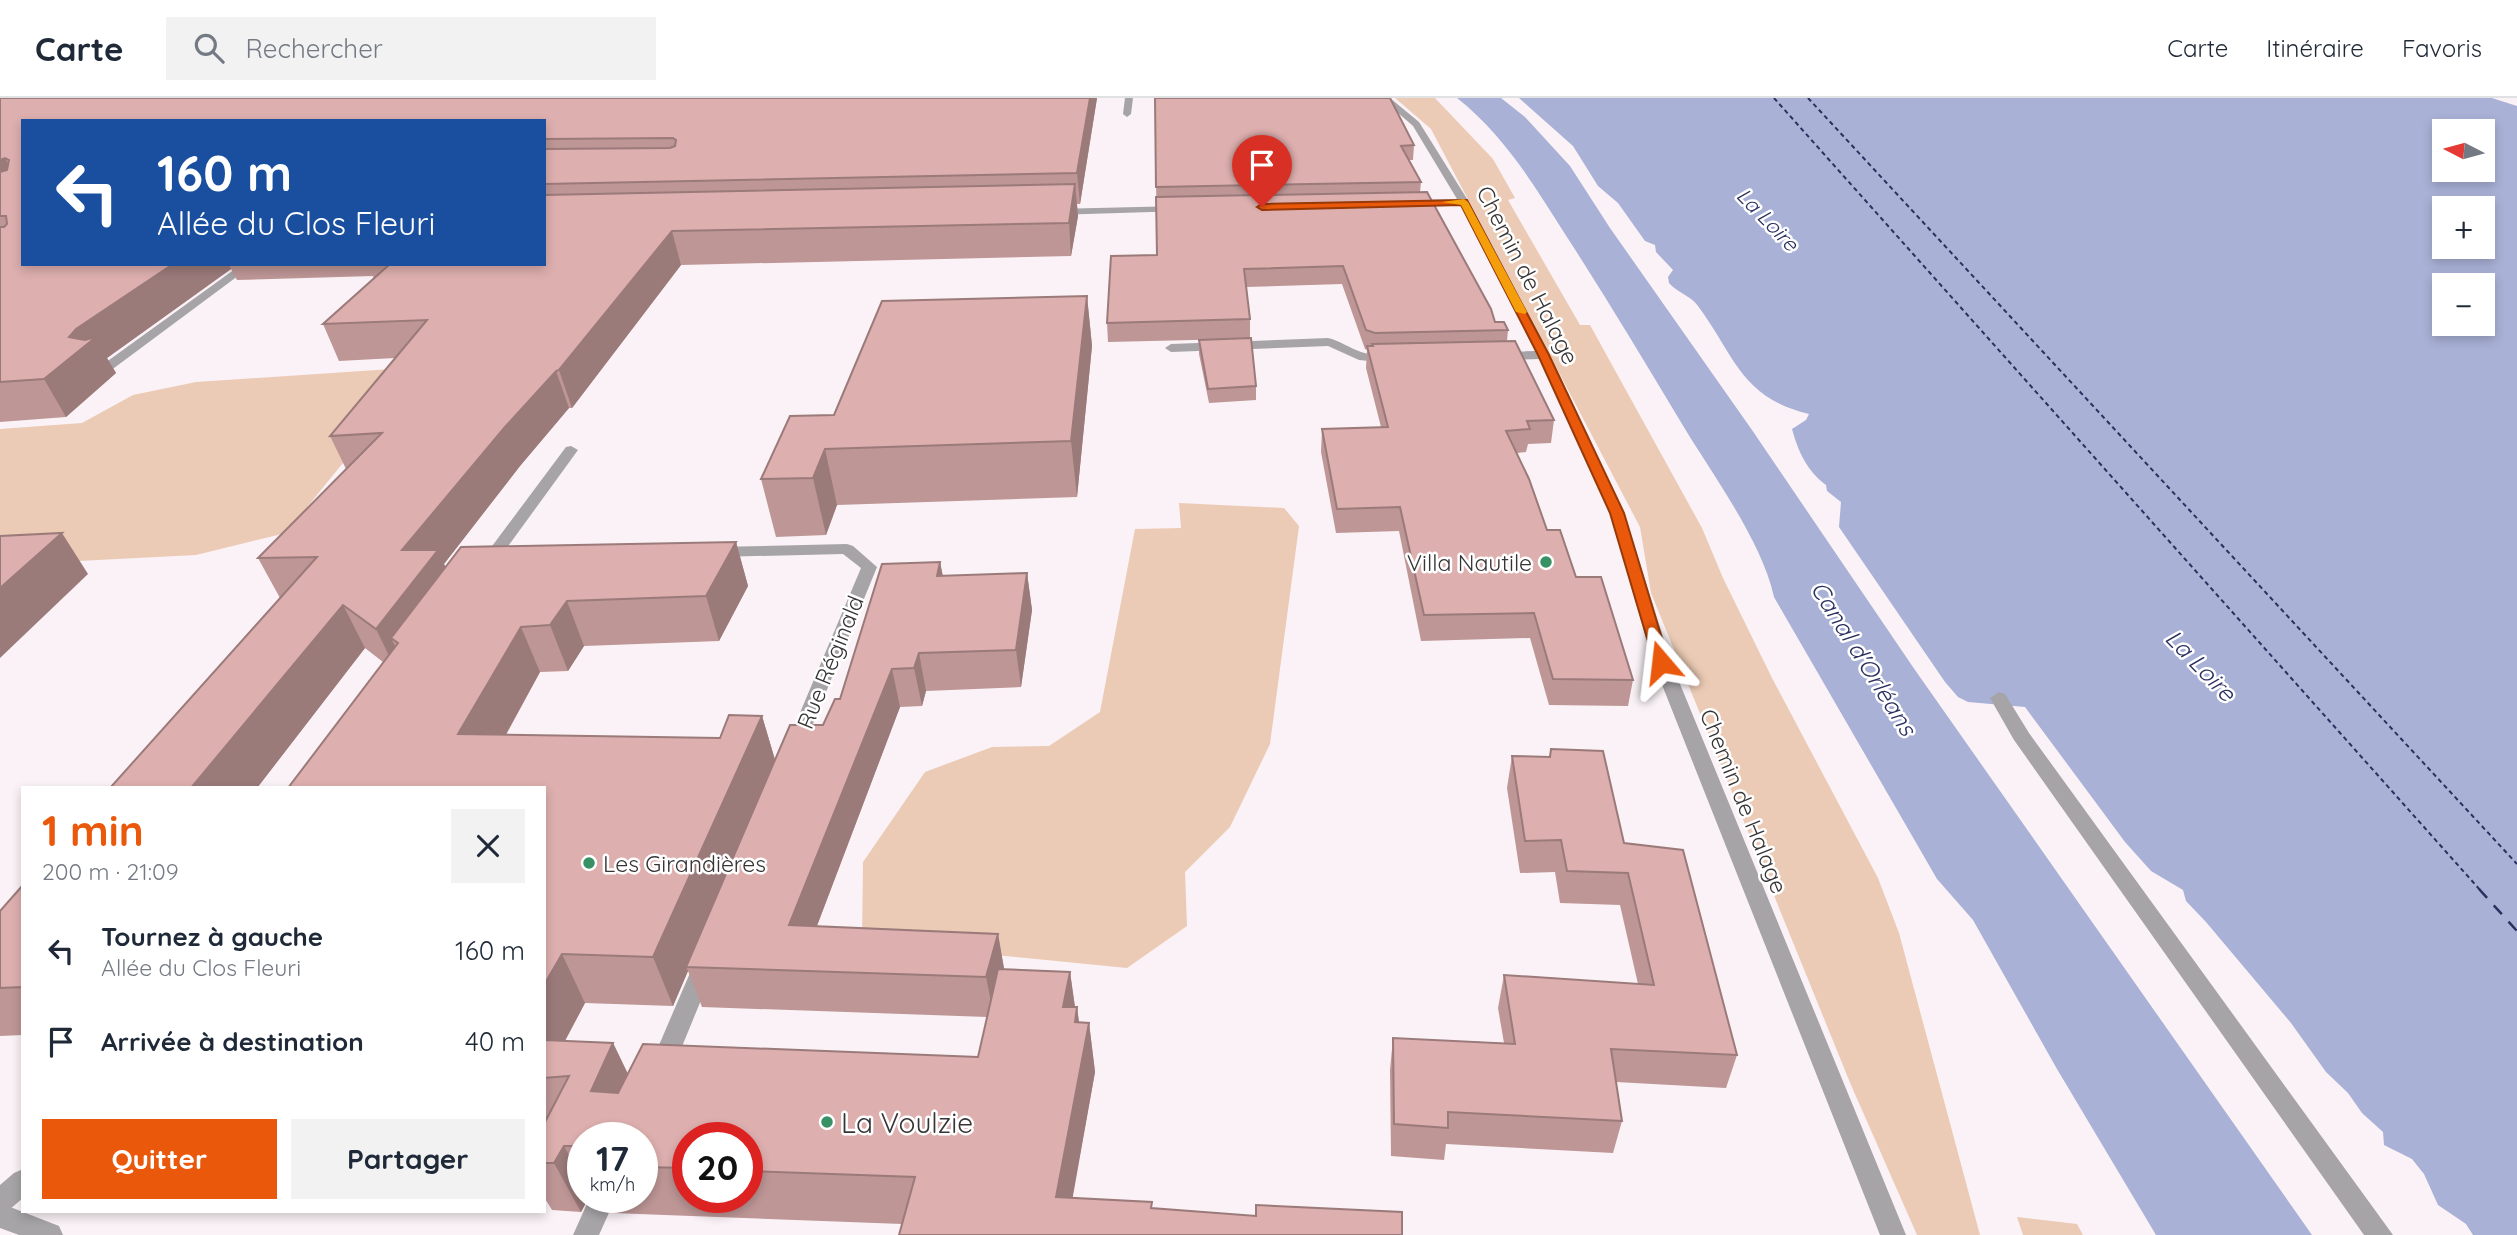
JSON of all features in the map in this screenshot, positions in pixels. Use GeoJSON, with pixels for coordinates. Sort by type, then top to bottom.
{"type":"FeatureCollection","features":[{"type":"Feature","properties":{"kind":"street"},"geometry":{"type":"LineString","coordinates":[[1127,114],[1129,98]]}},
{"type":"Feature","properties":{"kind":"street","name":"Chemin de Halage"},"geometry":{"type":"LineString","coordinates":[[1385,98],[1416,124],[1464,202],[1544,355],[1617,513],[1661,662],[1893,1235]]}},
{"type":"Feature","properties":{"kind":"street"},"geometry":{"type":"LineString","coordinates":[[1401,204],[1464,202]]}},
{"type":"Feature","properties":{"kind":"street"},"geometry":{"type":"LineString","coordinates":[[1040,212],[1193,208]]}},
{"type":"Feature","properties":{"kind":"street"},"geometry":{"type":"LineString","coordinates":[[102,371],[246,266]]}},
{"type":"Feature","properties":{"kind":"street"},"geometry":{"type":"LineString","coordinates":[[1171,348],[1328,342],[1372,359],[1398,358]]}},
{"type":"Feature","properties":{"kind":"street"},"geometry":{"type":"LineString","coordinates":[[1491,356],[1544,355]]}},
{"type":"Feature","properties":{"kind":"street"},"geometry":{"type":"LineString","coordinates":[[476,580],[499,558],[571,450]]}},
{"type":"Feature","properties":{"kind":"street","name":"Rue Réginald"},"geometry":{"type":"LineString","coordinates":[[698,553],[847,549],[869,567],[789,760]]}},
{"type":"Feature","properties":{"kind":"street"},"geometry":{"type":"LineString","coordinates":[[1999,698],[2021,736],[2380,1235]]}},
{"type":"Feature","properties":{"kind":"street"},"geometry":{"type":"LineString","coordinates":[[650,1092],[709,953]]}},
{"type":"Feature","properties":{"kind":"street"},"geometry":{"type":"LineString","coordinates":[[667,1056],[694,1058]]}},
{"type":"Feature","properties":{"kind":"street"},"geometry":{"type":"LineString","coordinates":[[0,1201],[21,1183]]}},
{"type":"Feature","properties":{"kind":"street"},"geometry":{"type":"LineString","coordinates":[[586,1235],[596,1213]]}},
{"type":"Feature","properties":{"kind":"street"},"geometry":{"type":"LineString","coordinates":[[0,1215],[50,1235]]}},
{"type":"Feature","properties":{"kind":"shaded area"},"geometry":{"type":"Polygon","coordinates":[[[1395,98],[1435,98],[1493,159],[1515,198],[1508,200],[1580,325],[1590,325],[1702,528],[1723,578],[1772,678],[1878,878],[1899,933],[1980,1235],[1917,1235],[1851,1085],[1651,593],[1640,527],[1431,129],[1395,98]]]}},
{"type":"Feature","properties":{"kind":"shaded area"},"geometry":{"type":"Polygon","coordinates":[[[421,367],[286,533],[196,555],[0,565],[0,429],[82,423],[133,395],[196,382],[421,367]]]}},
{"type":"Feature","properties":{"kind":"shaded area"},"geometry":{"type":"Polygon","coordinates":[[[1179,503],[1284,508],[1299,526],[1270,744],[1230,827],[1185,872],[1187,926],[1127,968],[862,942],[863,862],[925,772],[992,747],[1049,746],[1100,712],[1135,529],[1181,528],[1179,503]]]}},
{"type":"Feature","properties":{"kind":"shaded area"},"geometry":{"type":"Polygon","coordinates":[[[2017,1217],[2077,1224],[2083,1235],[2023,1235],[2017,1217]]]}},
{"type":"Feature","properties":{"kind":"water","name":"Canal d'Orléans"},"geometry":{"type":"Polygon","coordinates":[[[1457,98],[1501,98],[1525,117],[1570,166],[1915,670],[2312,1235],[2156,1235],[2057,1069],[1973,920],[1937,879],[1774,597],[1759,553],[1735,508],[1542,197],[1504,144],[1457,98]]]}},
{"type":"Feature","properties":{"kind":"water","name":"La Loire"},"geometry":{"type":"Polygon","coordinates":[[[1519,98],[2492,98],[2517,106],[2517,1235],[2473,1235],[2466,1224],[2438,1205],[2424,1174],[2412,1159],[2384,1145],[2383,1132],[2362,1113],[2348,1093],[2326,1072],[2291,1023],[2186,901],[2183,890],[2151,871],[2125,842],[2025,707],[1968,702],[1958,697],[1839,527],[1841,502],[1827,491],[1826,485],[1808,467],[1800,453],[1792,429],[1806,420],[1809,414],[1786,407],[1754,386],[1731,358],[1698,306],[1669,283],[1668,277],[1673,270],[1656,252],[1655,245],[1645,241],[1618,203],[1598,186],[1573,146],[1519,98]]]}},
{"type":"Feature","properties":{"kind":"building"},"geometry":{"type":"Polygon","coordinates":[[[0,98],[1090,98],[1077,173],[546,184],[546,149],[670,148],[675,146],[676,140],[546,139],[546,119],[21,119],[21,266],[170,266],[76,329],[69,337],[85,340],[96,337],[44,379],[0,382],[0,227],[7,224],[6,216],[0,216],[0,172],[7,170],[9,160],[0,160],[0,98]]]}},
{"type":"Feature","properties":{"kind":"building"},"geometry":{"type":"Polygon","coordinates":[[[1155,98],[1390,98],[1414,145],[1401,146],[1421,182],[1156,187],[1155,98]]]}},
{"type":"Feature","properties":{"kind":"building"},"geometry":{"type":"Polygon","coordinates":[[[1075,184],[1069,223],[672,231],[559,370],[505,427],[402,550],[438,550],[376,629],[343,605],[193,786],[112,786],[317,557],[258,558],[382,433],[330,436],[427,320],[323,324],[388,266],[546,266],[546,195],[1075,184]]]}},
{"type":"Feature","properties":{"kind":"building"},"geometry":{"type":"Polygon","coordinates":[[[1427,192],[1491,309],[1495,322],[1504,322],[1508,330],[1375,333],[1366,330],[1343,266],[1244,269],[1250,319],[1107,323],[1111,256],[1157,255],[1156,197],[1427,192]]]}},
{"type":"Feature","properties":{"kind":"building"},"geometry":{"type":"Polygon","coordinates":[[[1087,296],[1071,441],[825,449],[813,478],[761,479],[790,416],[834,415],[882,301],[1087,296]]]}},
{"type":"Feature","properties":{"kind":"building"},"geometry":{"type":"Polygon","coordinates":[[[1251,338],[1256,386],[1208,389],[1199,340],[1251,338]]]}},
{"type":"Feature","properties":{"kind":"building"},"geometry":{"type":"Polygon","coordinates":[[[1515,341],[1554,420],[1527,421],[1530,429],[1506,431],[1529,479],[1547,530],[1560,530],[1576,577],[1601,577],[1633,680],[1553,679],[1534,613],[1424,615],[1400,507],[1337,509],[1322,429],[1388,427],[1367,346],[1515,341]]]}},
{"type":"Feature","properties":{"kind":"building"},"geometry":{"type":"Polygon","coordinates":[[[62,533],[0,588],[0,536],[62,533]]]}},
{"type":"Feature","properties":{"kind":"building"},"geometry":{"type":"Polygon","coordinates":[[[736,542],[706,596],[567,601],[550,625],[521,627],[458,734],[720,738],[729,715],[762,716],[653,957],[562,954],[546,982],[546,786],[290,786],[398,643],[391,638],[461,547],[736,542]]]}},
{"type":"Feature","properties":{"kind":"building"},"geometry":{"type":"Polygon","coordinates":[[[940,562],[937,576],[1027,573],[1016,650],[919,653],[914,668],[892,669],[789,925],[998,934],[986,977],[686,967],[790,725],[823,725],[835,699],[840,699],[882,564],[940,562]]]}},
{"type":"Feature","properties":{"kind":"building"},"geometry":{"type":"Polygon","coordinates":[[[1551,749],[1603,751],[1624,843],[1683,850],[1737,1055],[1611,1049],[1622,1121],[1448,1112],[1448,1128],[1394,1124],[1393,1038],[1515,1044],[1504,975],[1654,985],[1628,873],[1567,871],[1561,840],[1525,841],[1512,756],[1550,757],[1551,749]]]}},
{"type":"Feature","properties":{"kind":"building"},"geometry":{"type":"Polygon","coordinates":[[[21,887],[21,987],[0,988],[0,911],[21,887]]]}},
{"type":"Feature","properties":{"kind":"building"},"geometry":{"type":"Polygon","coordinates":[[[998,969],[1070,972],[1063,1007],[1077,1007],[1075,1022],[1089,1023],[1056,1197],[1152,1202],[1151,1208],[1256,1216],[1256,1205],[1402,1212],[1402,1235],[899,1235],[915,1177],[763,1172],[763,1122],[672,1122],[672,1168],[658,1167],[658,1122],[567,1122],[567,1146],[564,1146],[554,1163],[546,1163],[546,1120],[569,1076],[546,1078],[546,1040],[613,1043],[591,1091],[618,1093],[643,1044],[978,1057],[998,969]]]}},
{"type":"Feature","properties":{"kind":"ferry route"},"geometry":{"type":"LineString","coordinates":[[1774,98],[2481,891]]}},
{"type":"Feature","properties":{"kind":"ferry route"},"geometry":{"type":"LineString","coordinates":[[1808,98],[2517,864]]}},
{"type":"Feature","properties":{"kind":"ferry route"},"geometry":{"type":"LineString","coordinates":[[2479,889],[2517,931]]}},
{"type":"Feature","properties":{"kind":"slow traffic"},"geometry":{"type":"LineString","coordinates":[[1447,202],[1464,202],[1521,312]]}},
{"type":"Feature","properties":{"kind":"place","name":"Villa Nautile"},"geometry":{"type":"Point","coordinates":[1546,562]}},
{"type":"Feature","properties":{"kind":"place","name":"Les Girandières"},"geometry":{"type":"Point","coordinates":[589,863]}},
{"type":"Feature","properties":{"kind":"place","name":"La Voulzie"},"geometry":{"type":"Point","coordinates":[827,1122]}},
{"type":"Feature","properties":{"kind":"route"},"geometry":{"type":"LineString","coordinates":[[1262,207],[1464,202],[1544,355],[1617,513],[1661,662]]}}]}
